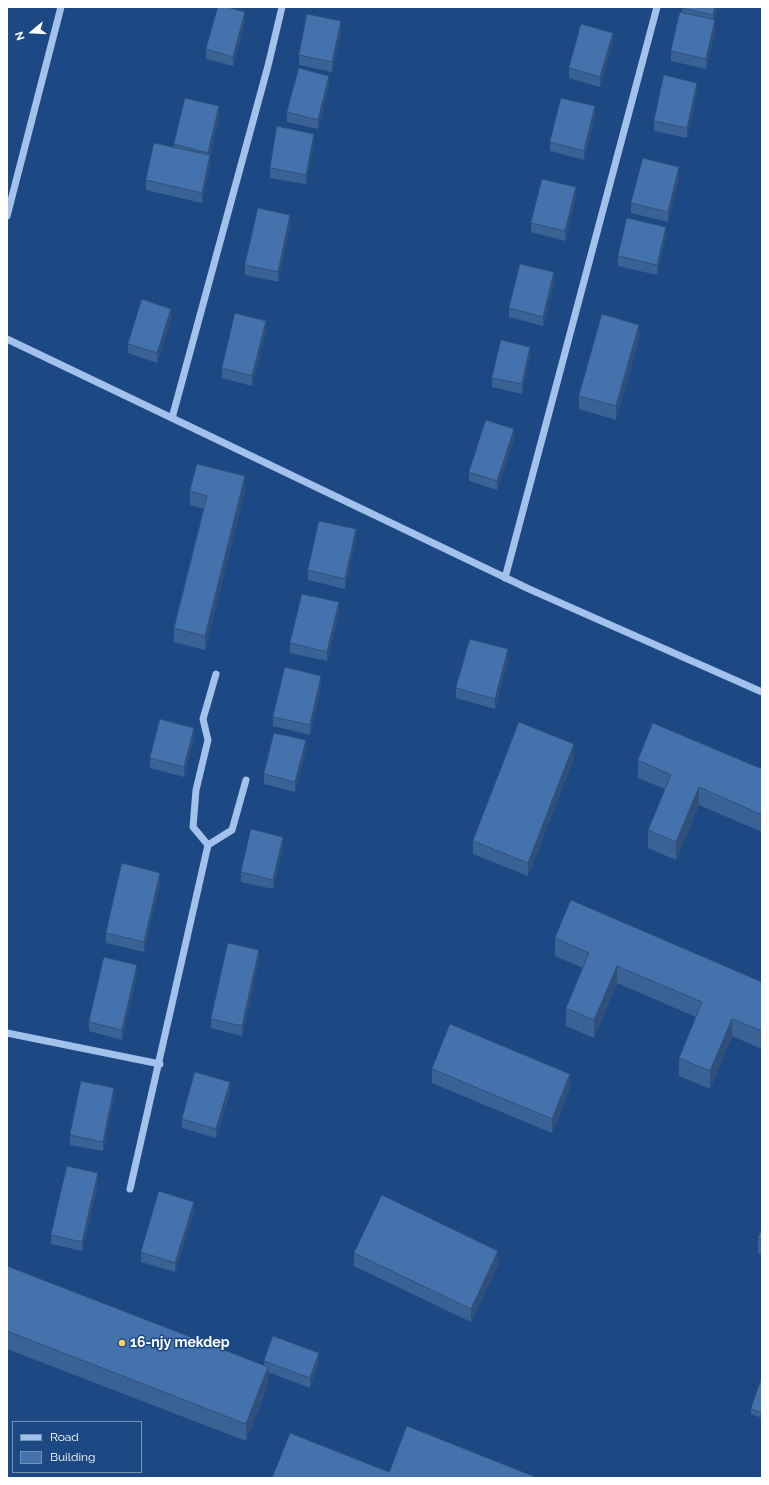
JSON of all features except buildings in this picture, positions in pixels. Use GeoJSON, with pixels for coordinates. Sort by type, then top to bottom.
{"type":"FeatureCollection","features":[{"type":"Feature","properties":{"kind":"street"},"geometry":{"type":"LineString","coordinates":[[7,216],[61,7]]}},
{"type":"Feature","properties":{"kind":"street"},"geometry":{"type":"LineString","coordinates":[[172,418],[268,66],[282,7]]}},
{"type":"Feature","properties":{"kind":"street"},"geometry":{"type":"LineString","coordinates":[[505,578],[657,7]]}},
{"type":"Feature","properties":{"kind":"street"},"geometry":{"type":"LineString","coordinates":[[7,339],[505,578],[762,692]]}},
{"type":"Feature","properties":{"kind":"street"},"geometry":{"type":"LineString","coordinates":[[208,845],[193,827],[196,790],[208,740],[203,719],[216,674]]}},
{"type":"Feature","properties":{"kind":"street"},"geometry":{"type":"LineString","coordinates":[[130,1189],[160,1064],[208,845],[232,830],[246,780]]}},
{"type":"Feature","properties":{"kind":"street"},"geometry":{"type":"LineString","coordinates":[[7,1033],[160,1064]]}},
{"type":"Feature","properties":{"kind":"place","name":"16-njy mekdep"},"geometry":{"type":"Point","coordinates":[122,1343]}}]}
